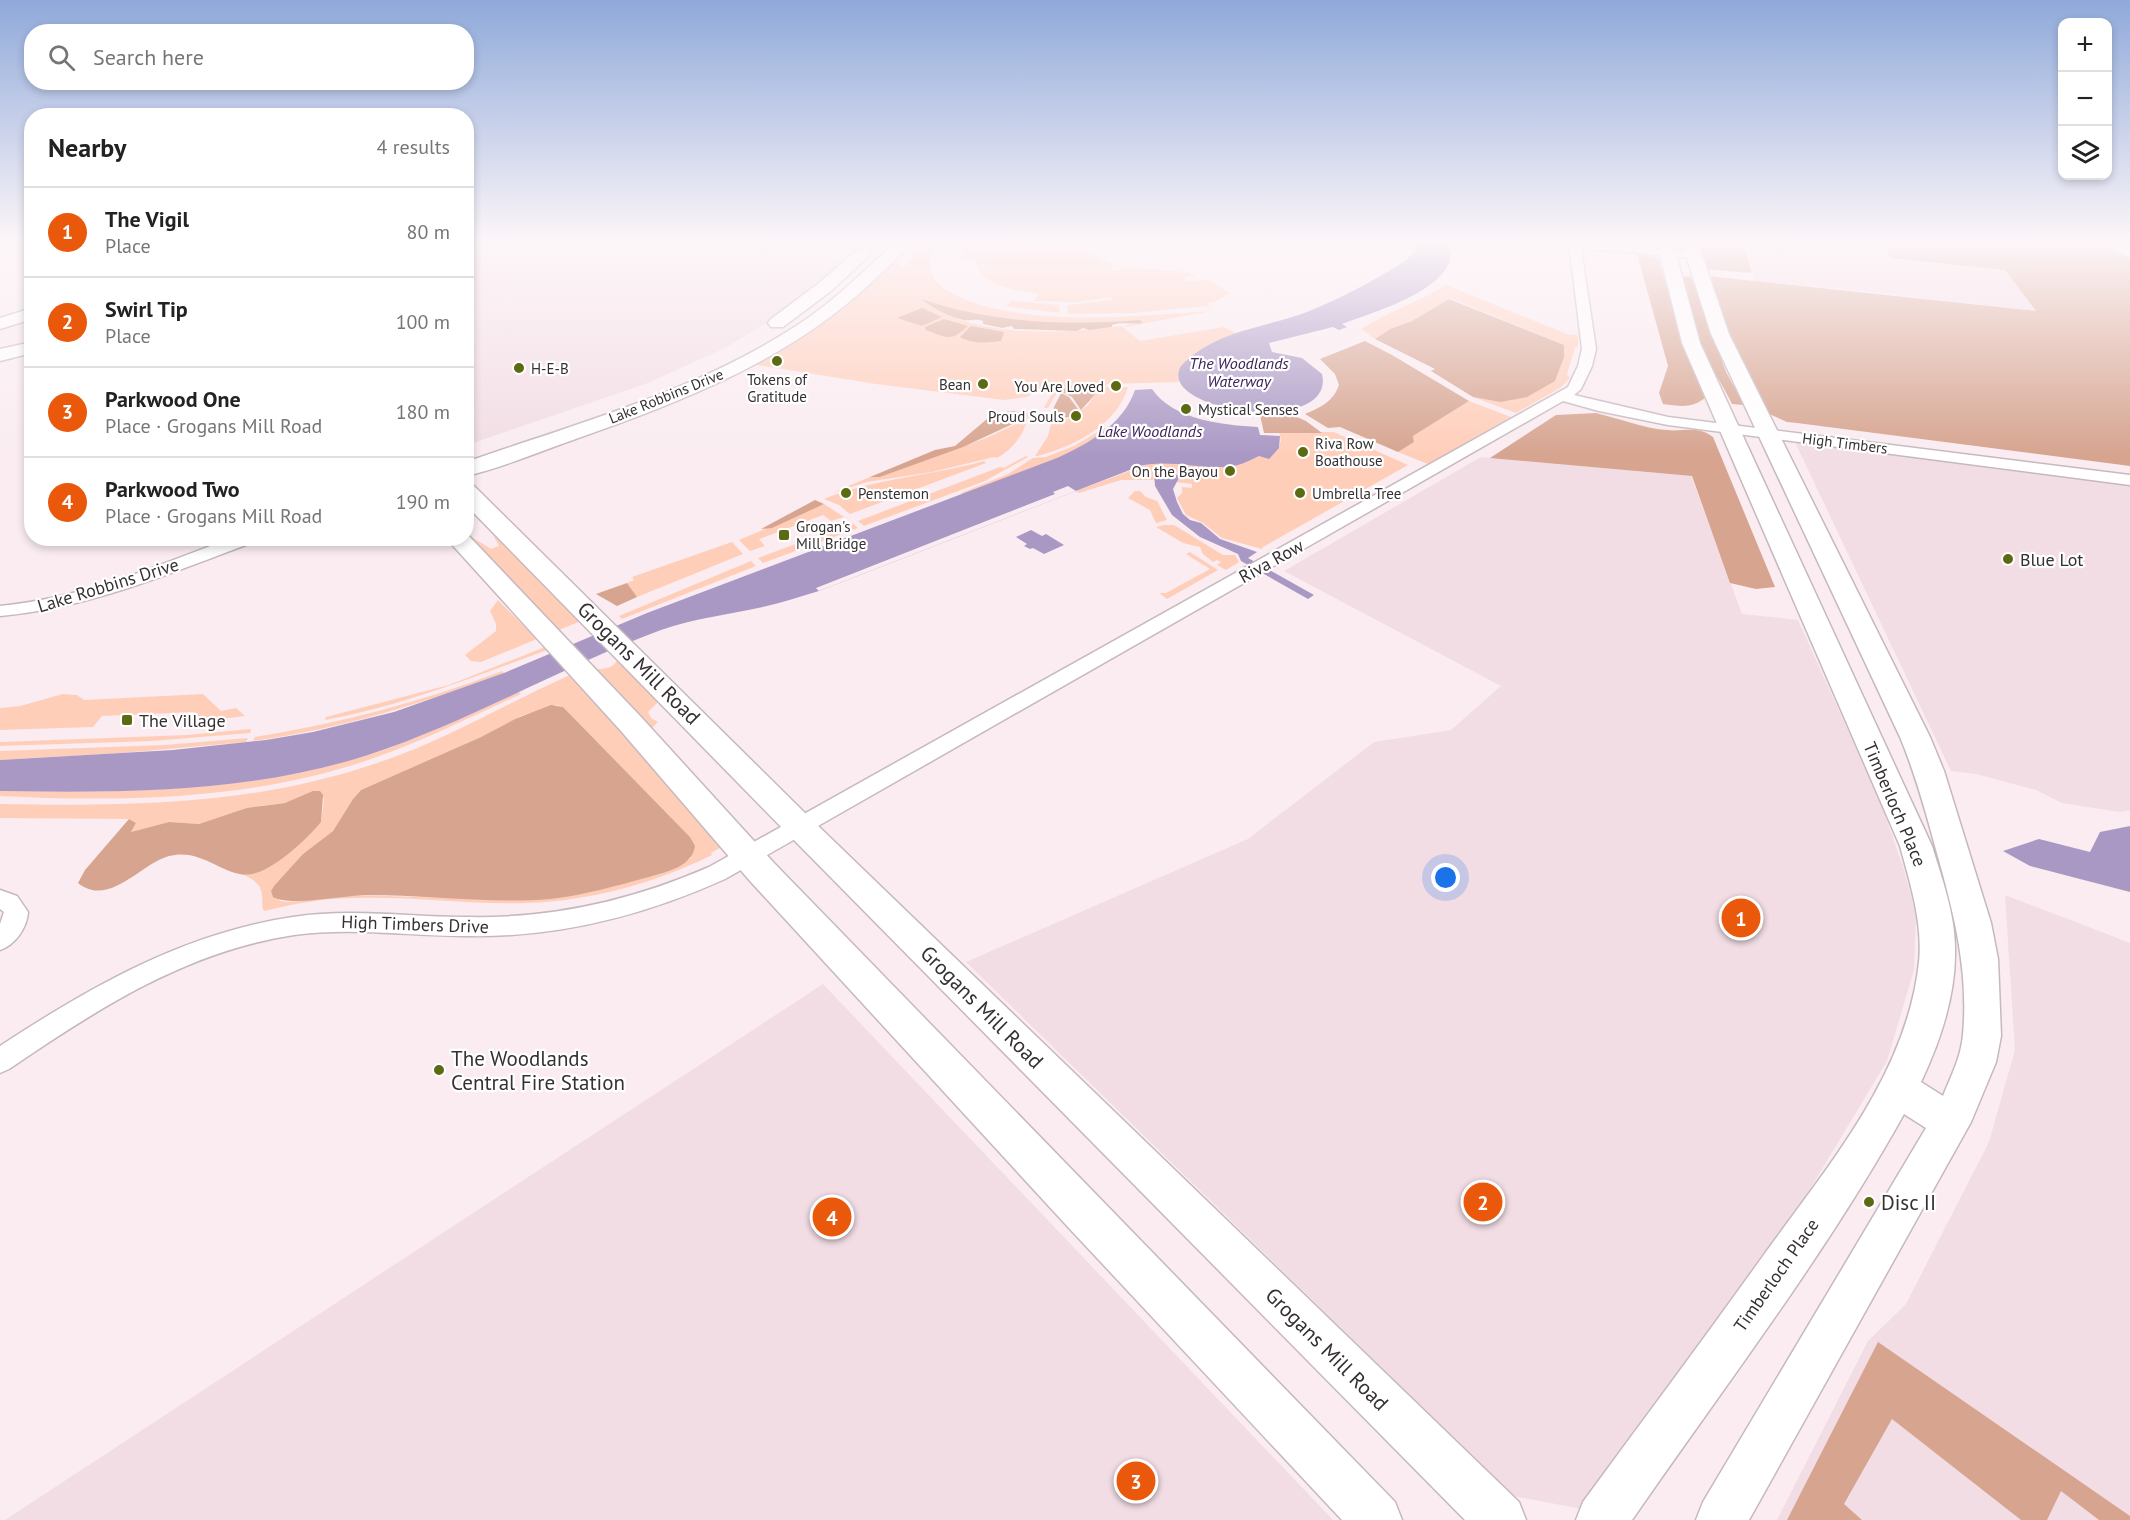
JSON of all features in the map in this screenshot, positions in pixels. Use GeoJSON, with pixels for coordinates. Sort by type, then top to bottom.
{"type":"FeatureCollection","features":[{"type":"Feature","properties":{"kind":"street"},"geometry":{"type":"LineString","coordinates":[[790,314],[762,333],[790,338]]}},
{"type":"Feature","properties":{"kind":"street","name":"Lake Robbins Drive"},"geometry":{"type":"LineString","coordinates":[[474,449],[726,372],[790,338],[824,314]]}},
{"type":"Feature","properties":{"kind":"street"},"geometry":{"type":"LineString","coordinates":[[1568,393],[1585,366],[1589,349],[1584,314]]}},
{"type":"Feature","properties":{"kind":"street","name":"Timberloch Place"},"geometry":{"type":"LineString","coordinates":[[1601,1520],[1803,1238],[1899,1089],[1919,1043],[1938,959],[1931,904],[1916,846],[1682,314]]}},
{"type":"Feature","properties":{"kind":"street","name":"Timberloch Place"},"geometry":{"type":"LineString","coordinates":[[1713,314],[1720,334],[1856,612],[1929,771],[1974,923],[1980,959],[1982,1036],[1977,1062],[1951,1122],[1721,1520]]}},
{"type":"Feature","properties":{"kind":"street"},"geometry":{"type":"LineString","coordinates":[[0,324],[24,316]]}},
{"type":"Feature","properties":{"kind":"street"},"geometry":{"type":"LineString","coordinates":[[0,355],[24,349]]}},
{"type":"Feature","properties":{"kind":"street","name":"Lake Robbins Drive"},"geometry":{"type":"LineString","coordinates":[[474,467],[654,393]]}},
{"type":"Feature","properties":{"kind":"street","name":"High Timbers"},"geometry":{"type":"LineString","coordinates":[[1568,393],[1637,415],[2130,468]]}},
{"type":"Feature","properties":{"kind":"street","name":"Riva Row"},"geometry":{"type":"LineString","coordinates":[[836,806],[1568,393]]}},
{"type":"Feature","properties":{"kind":"street","name":"High Timbers"},"geometry":{"type":"LineString","coordinates":[[1764,427],[2130,480]]}},
{"type":"Feature","properties":{"kind":"street","name":"Grogans Mill Road"},"geometry":{"type":"LineString","coordinates":[[474,499],[800,826],[1500,1520]]}},
{"type":"Feature","properties":{"kind":"street","name":"Lake Robbins Drive"},"geometry":{"type":"LineString","coordinates":[[0,611],[34,610],[73,600],[225,546]]}},
{"type":"Feature","properties":{"kind":"street"},"geometry":{"type":"LineString","coordinates":[[466,546],[581,670],[748,856],[1090,1221],[1377,1520]]}},
{"type":"Feature","properties":{"kind":"street"},"geometry":{"type":"LineString","coordinates":[[1809,607],[1856,612]]}},
{"type":"Feature","properties":{"kind":"street","name":"High Timbers Drive"},"geometry":{"type":"LineString","coordinates":[[0,1061],[70,1014],[127,982],[188,954],[254,933],[335,922],[507,927],[566,921],[622,909],[698,882],[836,806]]}},
{"type":"Feature","properties":{"kind":"street"},"geometry":{"type":"LineString","coordinates":[[0,900],[10,904],[16,915],[14,925],[0,940]]}},
{"type":"Feature","properties":{"kind":"street"},"geometry":{"type":"LineString","coordinates":[[1899,1089],[1951,1122]]}},
{"type":"Feature","properties":{"kind":"shaded area"},"geometry":{"type":"Polygon","coordinates":[[[474,314],[781,314],[727,347],[648,383],[474,443],[474,314]]]}},
{"type":"Feature","properties":{"kind":"shaded area"},"geometry":{"type":"Polygon","coordinates":[[[825,314],[947,314],[993,328],[1019,331],[1071,331],[1122,326],[1140,341],[1224,327],[1236,333],[1199,350],[1185,364],[1179,382],[1107,384],[1106,387],[1128,387],[1114,413],[1104,423],[1079,440],[1037,456],[1035,456],[1048,436],[1052,420],[1080,418],[1075,415],[1088,405],[1101,387],[1060,387],[1048,408],[1044,408],[1055,388],[1040,388],[1027,397],[1004,400],[876,384],[744,363],[825,314]]]}},
{"type":"Feature","properties":{"kind":"shaded area"},"geometry":{"type":"Polygon","coordinates":[[[907,314],[935,314],[942,317],[922,326],[897,318],[907,314]]]}},
{"type":"Feature","properties":{"kind":"shaded area"},"geometry":{"type":"Polygon","coordinates":[[[946,314],[980,314],[1029,321],[1084,323],[1140,320],[1142,323],[1119,323],[1112,327],[1089,330],[1083,328],[1077,331],[1014,329],[1012,326],[1002,328],[983,324],[980,320],[953,317],[946,314]]]}},
{"type":"Feature","properties":{"kind":"shaded area"},"geometry":{"type":"Polygon","coordinates":[[[976,314],[1111,317],[1195,314],[1126,327],[1124,326],[1142,322],[1031,322],[976,314]]]}},
{"type":"Feature","properties":{"kind":"shaded area"},"geometry":{"type":"Polygon","coordinates":[[[1389,314],[1424,314],[1390,329],[1375,339],[1361,329],[1389,314]]]}},
{"type":"Feature","properties":{"kind":"shaded area"},"geometry":{"type":"Polygon","coordinates":[[[1424,314],[1486,314],[1564,345],[1564,357],[1555,381],[1527,397],[1500,402],[1473,397],[1431,371],[1435,369],[1375,339],[1390,329],[1424,314]]]}},
{"type":"Feature","properties":{"kind":"shaded area"},"geometry":{"type":"Polygon","coordinates":[[[1489,314],[1517,314],[1567,334],[1578,335],[1578,347],[1575,348],[1567,374],[1570,378],[1560,388],[1516,413],[1473,397],[1500,402],[1564,345],[1489,314]]]}},
{"type":"Feature","properties":{"kind":"shaded area"},"geometry":{"type":"Polygon","coordinates":[[[1654,314],[1674,314],[1680,336],[1705,398],[1695,404],[1685,406],[1663,404],[1659,393],[1668,366],[1654,314]]]}},
{"type":"Feature","properties":{"kind":"shaded area"},"geometry":{"type":"Polygon","coordinates":[[[1688,314],[1705,314],[1726,372],[1744,405],[1732,404],[1702,351],[1688,314]]]}},
{"type":"Feature","properties":{"kind":"shaded area"},"geometry":{"type":"Polygon","coordinates":[[[1721,314],[2130,314],[2130,466],[1787,422],[1767,413],[1734,350],[1721,314]]]}},
{"type":"Feature","properties":{"kind":"shaded area"},"geometry":{"type":"Polygon","coordinates":[[[944,319],[968,326],[948,337],[926,330],[925,327],[944,319]]]}},
{"type":"Feature","properties":{"kind":"shaded area"},"geometry":{"type":"Polygon","coordinates":[[[971,326],[1004,332],[1001,341],[975,342],[960,337],[971,326]]]}},
{"type":"Feature","properties":{"kind":"shaded area"},"geometry":{"type":"Polygon","coordinates":[[[1365,341],[1469,401],[1413,436],[1414,442],[1398,452],[1340,427],[1328,428],[1305,414],[1330,400],[1339,385],[1335,374],[1320,359],[1365,341]]]}},
{"type":"Feature","properties":{"kind":"shaded area"},"geometry":{"type":"Polygon","coordinates":[[[1066,386],[1101,388],[1081,410],[1072,397],[1062,392],[1066,386]]]}},
{"type":"Feature","properties":{"kind":"shaded area"},"geometry":{"type":"Polygon","coordinates":[[[1061,393],[1069,397],[1078,409],[1070,415],[1075,417],[1052,418],[1054,407],[1061,393]]]}},
{"type":"Feature","properties":{"kind":"shaded area"},"geometry":{"type":"Polygon","coordinates":[[[1469,401],[1511,417],[1428,464],[1398,452],[1414,442],[1413,436],[1469,401]]]}},
{"type":"Feature","properties":{"kind":"shaded area"},"geometry":{"type":"Polygon","coordinates":[[[1015,411],[1029,413],[1025,427],[1014,445],[997,458],[932,472],[867,482],[832,493],[870,477],[880,477],[986,438],[1014,425],[1021,413],[1015,411]]]}},
{"type":"Feature","properties":{"kind":"shaded area"},"geometry":{"type":"Polygon","coordinates":[[[1015,411],[1022,414],[1019,421],[963,447],[880,477],[870,477],[935,450],[955,446],[994,413],[1015,411]]]}},
{"type":"Feature","properties":{"kind":"shaded area"},"geometry":{"type":"Polygon","coordinates":[[[1288,413],[1306,421],[1322,433],[1264,433],[1260,415],[1288,413]]]}},
{"type":"Feature","properties":{"kind":"shaded area"},"geometry":{"type":"Polygon","coordinates":[[[1596,413],[1641,426],[1702,431],[1713,437],[1775,587],[1756,589],[1730,583],[1692,476],[1490,458],[1556,415],[1596,413]]]}},
{"type":"Feature","properties":{"kind":"shaded area"},"geometry":{"type":"Polygon","coordinates":[[[1104,428],[1107,429],[1056,459],[1019,475],[963,495],[961,493],[1008,474],[1033,458],[1046,457],[1074,446],[1104,428]]]}},
{"type":"Feature","properties":{"kind":"shaded area"},"geometry":{"type":"Polygon","coordinates":[[[1279,432],[1334,432],[1408,465],[1262,549],[1222,538],[1203,523],[1186,515],[1177,498],[1182,493],[1182,487],[1192,488],[1192,484],[1176,482],[1180,475],[1168,471],[1157,472],[1153,480],[1121,480],[1079,493],[1076,491],[1151,463],[1170,462],[1224,467],[1279,448],[1281,440],[1279,432]]]}},
{"type":"Feature","properties":{"kind":"shaded area"},"geometry":{"type":"Polygon","coordinates":[[[1794,440],[2130,484],[2130,810],[2120,812],[2062,803],[2036,790],[1976,774],[1951,771],[1794,440]]]}},
{"type":"Feature","properties":{"kind":"shaded area"},"geometry":{"type":"Polygon","coordinates":[[[1028,457],[985,481],[864,526],[858,521],[1000,467],[1004,468],[1028,457]]]}},
{"type":"Feature","properties":{"kind":"shaded area"},"geometry":{"type":"Polygon","coordinates":[[[1481,457],[1691,476],[1742,614],[1798,620],[1882,806],[1904,870],[1916,915],[1914,970],[1887,1061],[1795,1214],[1582,1509],[1513,1496],[966,962],[1248,839],[1374,742],[1451,730],[1501,686],[1284,571],[1481,457]]]}},
{"type":"Feature","properties":{"kind":"shaded area"},"geometry":{"type":"Polygon","coordinates":[[[984,461],[986,463],[850,514],[839,505],[824,499],[863,486],[984,461]]]}},
{"type":"Feature","properties":{"kind":"shaded area"},"geometry":{"type":"Polygon","coordinates":[[[1135,491],[1140,491],[1146,497],[1157,501],[1167,520],[1156,523],[1150,510],[1128,498],[1135,491]]]}},
{"type":"Feature","properties":{"kind":"shaded area"},"geometry":{"type":"Polygon","coordinates":[[[815,500],[824,504],[772,528],[761,529],[815,500]]]}},
{"type":"Feature","properties":{"kind":"shaded area"},"geometry":{"type":"Polygon","coordinates":[[[824,504],[844,517],[831,521],[823,515],[759,539],[765,546],[750,551],[739,540],[824,504]]]}},
{"type":"Feature","properties":{"kind":"shaded area"},"geometry":{"type":"Polygon","coordinates":[[[852,523],[858,528],[763,563],[758,558],[852,523]]]}},
{"type":"Feature","properties":{"kind":"shaded area"},"geometry":{"type":"Polygon","coordinates":[[[1174,525],[1223,555],[1235,555],[1239,562],[1226,570],[1217,565],[1221,562],[1217,560],[1213,562],[1203,554],[1200,547],[1183,543],[1156,527],[1174,525]]]}},
{"type":"Feature","properties":{"kind":"shaded area"},"geometry":{"type":"Polygon","coordinates":[[[493,535],[514,553],[581,621],[559,630],[474,541],[474,538],[491,549],[499,546],[493,535]]]}},
{"type":"Feature","properties":{"kind":"shaded area"},"geometry":{"type":"Polygon","coordinates":[[[732,542],[743,554],[637,597],[627,583],[634,580],[632,577],[732,542]]]}},
{"type":"Feature","properties":{"kind":"shaded area"},"geometry":{"type":"Polygon","coordinates":[[[1190,552],[1218,570],[1167,599],[1159,593],[1166,593],[1210,569],[1186,554],[1190,552]]]}},
{"type":"Feature","properties":{"kind":"shaded area"},"geometry":{"type":"Polygon","coordinates":[[[751,561],[756,566],[622,619],[619,616],[751,561]]]}},
{"type":"Feature","properties":{"kind":"shaded area"},"geometry":{"type":"Polygon","coordinates":[[[627,583],[637,597],[617,606],[596,594],[627,583]]]}},
{"type":"Feature","properties":{"kind":"shaded area"},"geometry":{"type":"Polygon","coordinates":[[[498,600],[537,639],[481,662],[471,661],[465,655],[496,631],[496,624],[490,611],[498,600]]]}},
{"type":"Feature","properties":{"kind":"shaded area"},"geometry":{"type":"Polygon","coordinates":[[[545,647],[547,650],[437,690],[381,707],[325,720],[326,717],[449,685],[545,647]]]}},
{"type":"Feature","properties":{"kind":"shaded area"},"geometry":{"type":"Polygon","coordinates":[[[618,658],[660,700],[648,712],[651,718],[658,722],[652,728],[596,669],[612,666],[618,658]]]}},
{"type":"Feature","properties":{"kind":"shaded area"},"geometry":{"type":"Polygon","coordinates":[[[502,671],[504,673],[380,714],[317,730],[253,741],[255,737],[318,725],[411,702],[502,671]]]}},
{"type":"Feature","properties":{"kind":"shaded area"},"geometry":{"type":"Polygon","coordinates":[[[570,675],[723,846],[711,853],[712,855],[668,874],[622,889],[575,899],[551,902],[484,903],[397,898],[342,898],[264,911],[260,887],[250,878],[237,872],[251,874],[280,859],[321,822],[324,798],[260,806],[199,824],[169,822],[131,832],[136,823],[129,819],[0,818],[0,804],[98,804],[193,800],[288,787],[335,776],[383,761],[431,742],[570,675]],[[557,705],[521,716],[481,737],[361,790],[333,831],[303,854],[271,891],[280,901],[288,902],[356,895],[510,900],[549,899],[588,893],[657,874],[676,868],[691,858],[690,837],[563,707],[557,705]]]}},
{"type":"Feature","properties":{"kind":"shaded area"},"geometry":{"type":"Polygon","coordinates":[[[519,692],[521,694],[417,741],[375,758],[310,777],[222,792],[178,796],[89,799],[0,796],[0,791],[89,792],[177,788],[265,779],[308,771],[394,746],[519,692]]]}},
{"type":"Feature","properties":{"kind":"shaded area"},"geometry":{"type":"Polygon","coordinates":[[[63,694],[77,695],[84,700],[203,694],[221,711],[236,708],[245,716],[187,723],[194,712],[102,716],[93,727],[0,730],[0,708],[20,706],[63,694]]]}},
{"type":"Feature","properties":{"kind":"shaded area"},"geometry":{"type":"Polygon","coordinates":[[[551,705],[563,707],[690,837],[695,846],[693,853],[684,864],[663,873],[624,884],[551,899],[482,900],[367,895],[292,901],[273,897],[271,891],[274,886],[303,854],[333,831],[361,790],[481,737],[515,719],[551,705]]]}},
{"type":"Feature","properties":{"kind":"shaded area"},"geometry":{"type":"Polygon","coordinates":[[[251,729],[250,733],[152,741],[0,746],[0,742],[187,735],[251,729]]]}},
{"type":"Feature","properties":{"kind":"shaded area"},"geometry":{"type":"Polygon","coordinates":[[[248,738],[246,742],[122,753],[0,760],[0,751],[165,745],[248,738]]]}},
{"type":"Feature","properties":{"kind":"shaded area"},"geometry":{"type":"Polygon","coordinates":[[[313,791],[320,791],[323,795],[321,822],[290,853],[261,871],[252,874],[232,872],[203,859],[181,854],[158,860],[113,888],[90,889],[78,883],[85,870],[129,819],[136,823],[131,832],[169,822],[199,824],[247,808],[285,803],[313,791]]]}},
{"type":"Feature","properties":{"kind":"shaded area"},"geometry":{"type":"Polygon","coordinates":[[[2005,895],[2130,943],[2130,1520],[1777,1520],[1868,1341],[1906,1304],[1989,1142],[2015,1050],[2005,895]]]}},
{"type":"Feature","properties":{"kind":"shaded area"},"geometry":{"type":"Polygon","coordinates":[[[823,984],[1333,1520],[5,1520],[432,1240],[823,984]]]}},
{"type":"Feature","properties":{"kind":"shaded area"},"geometry":{"type":"Polygon","coordinates":[[[1878,1342],[2130,1516],[2130,1520],[2099,1520],[2061,1491],[2047,1520],[2021,1520],[1892,1419],[1844,1504],[1862,1520],[1787,1520],[1878,1342]]]}},
{"type":"Feature","properties":{"kind":"water","name":"The Woodlands Waterway"},"geometry":{"type":"Polygon","coordinates":[[[1301,314],[1370,314],[1342,324],[1347,327],[1339,330],[1333,327],[1269,343],[1272,352],[1302,358],[1322,374],[1319,394],[1302,406],[1277,411],[1247,411],[1218,405],[1194,396],[1180,382],[1181,366],[1208,345],[1240,332],[1301,314]]]}},
{"type":"Feature","properties":{"kind":"water","name":"Lake Woodlands"},"geometry":{"type":"Polygon","coordinates":[[[1152,389],[1172,408],[1186,414],[1230,425],[1258,427],[1260,435],[1280,436],[1279,448],[1269,459],[1259,456],[1241,464],[1226,467],[1164,463],[1140,466],[819,591],[767,606],[700,619],[661,630],[587,660],[442,727],[368,755],[323,768],[232,784],[186,788],[93,792],[0,791],[0,760],[173,750],[266,740],[313,732],[394,712],[504,673],[647,613],[1057,458],[1104,431],[1122,413],[1135,390],[1152,389]]]}},
{"type":"Feature","properties":{"kind":"water"},"geometry":{"type":"Polygon","coordinates":[[[1166,471],[1180,476],[1173,489],[1183,514],[1190,520],[1201,523],[1220,539],[1257,552],[1248,558],[1314,595],[1308,599],[1241,561],[1238,554],[1200,537],[1172,515],[1155,486],[1154,474],[1166,471]]]}},
{"type":"Feature","properties":{"kind":"water"},"geometry":{"type":"Polygon","coordinates":[[[1031,530],[1042,536],[1046,534],[1064,545],[1044,554],[1033,548],[1030,549],[1024,546],[1027,544],[1016,537],[1031,530]]]}},
{"type":"Feature","properties":{"kind":"water"},"geometry":{"type":"Polygon","coordinates":[[[2130,826],[2130,892],[2030,866],[2003,851],[2039,839],[2090,852],[2100,832],[2130,826]]]}},
{"type":"Feature","properties":{"kind":"pier"},"geometry":{"type":"Polygon","coordinates":[[[1068,486],[1076,491],[819,591],[816,588],[1055,494],[1053,492],[1068,486]]]}},
{"type":"Feature","properties":{"kind":"place","name":"Tokens of Gratitude"},"geometry":{"type":"Point","coordinates":[777,361]}},
{"type":"Feature","properties":{"kind":"place","name":"H-E-B"},"geometry":{"type":"Point","coordinates":[519,368]}},
{"type":"Feature","properties":{"kind":"place","name":"Bean"},"geometry":{"type":"Point","coordinates":[983,384]}},
{"type":"Feature","properties":{"kind":"place","name":"You Are Loved"},"geometry":{"type":"Point","coordinates":[1116,386]}},
{"type":"Feature","properties":{"kind":"place","name":"Mystical Senses"},"geometry":{"type":"Point","coordinates":[1186,409]}},
{"type":"Feature","properties":{"kind":"place","name":"Proud Souls"},"geometry":{"type":"Point","coordinates":[1076,416]}},
{"type":"Feature","properties":{"kind":"place","name":"Riva Row Boathouse"},"geometry":{"type":"Point","coordinates":[1303,452]}},
{"type":"Feature","properties":{"kind":"place","name":"On the Bayou"},"geometry":{"type":"Point","coordinates":[1230,471]}},
{"type":"Feature","properties":{"kind":"place","name":"Penstemon"},"geometry":{"type":"Point","coordinates":[846,493]}},
{"type":"Feature","properties":{"kind":"place","name":"Umbrella Tree"},"geometry":{"type":"Point","coordinates":[1300,493]}},
{"type":"Feature","properties":{"kind":"place","name":"Grogan's Mill Bridge"},"geometry":{"type":"Point","coordinates":[784,535]}},
{"type":"Feature","properties":{"kind":"place","name":"Blue Lot"},"geometry":{"type":"Point","coordinates":[2008,559]}},
{"type":"Feature","properties":{"kind":"place","name":"The Village"},"geometry":{"type":"Point","coordinates":[127,720]}},
{"type":"Feature","properties":{"kind":"place","name":"The Vigil"},"geometry":{"type":"Point","coordinates":[1741,918]}},
{"type":"Feature","properties":{"kind":"place","name":"The Woodlands Central Fire Station"},"geometry":{"type":"Point","coordinates":[439,1070]}},
{"type":"Feature","properties":{"kind":"place","name":"Swirl Tip"},"geometry":{"type":"Point","coordinates":[1483,1202]}},
{"type":"Feature","properties":{"kind":"place","name":"Disc II"},"geometry":{"type":"Point","coordinates":[1869,1202]}},
{"type":"Feature","properties":{"kind":"place","name":"Parkwood Two"},"geometry":{"type":"Point","coordinates":[832,1217]}},
{"type":"Feature","properties":{"kind":"place","name":"Parkwood One"},"geometry":{"type":"Point","coordinates":[1136,1481]}}]}
